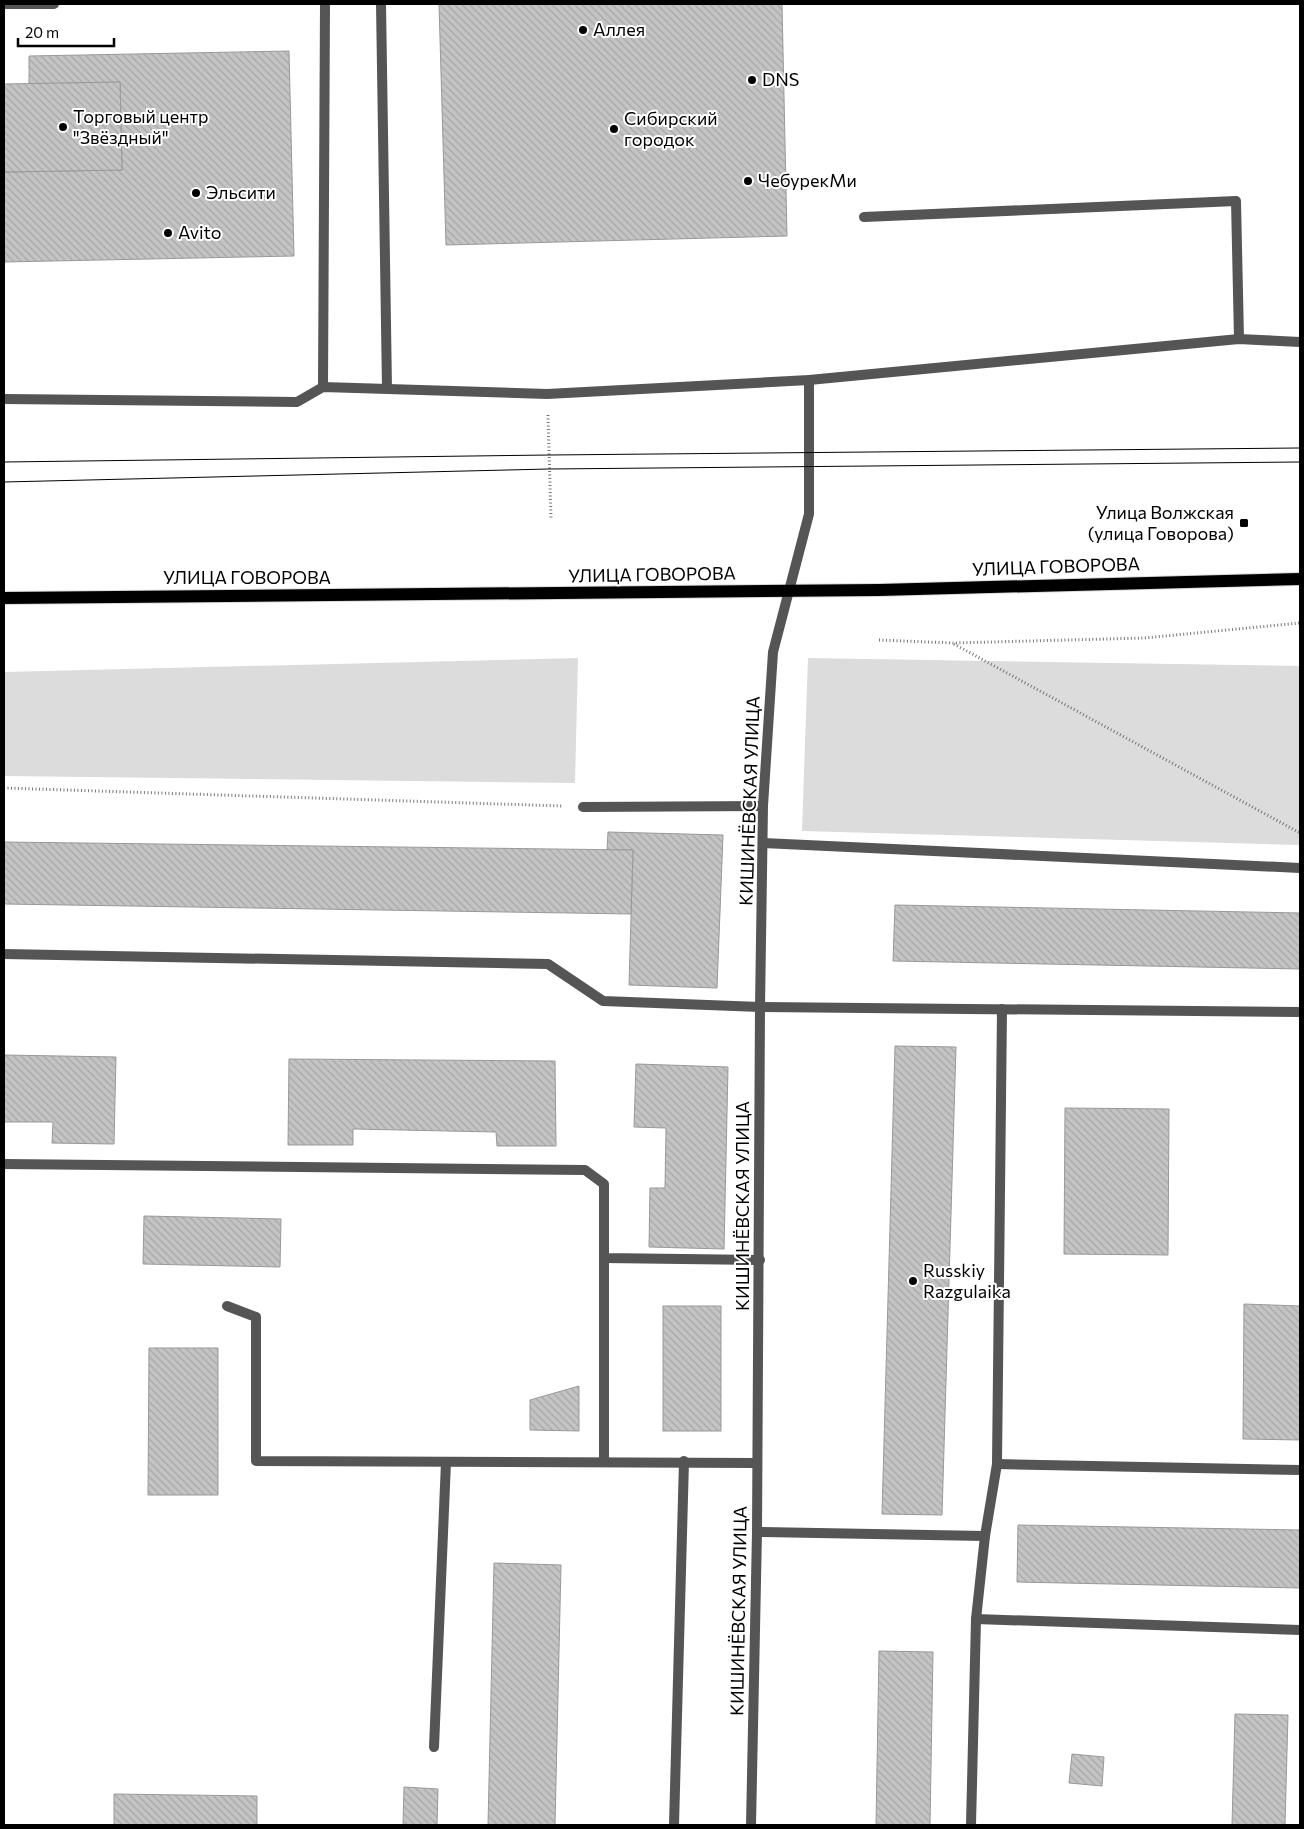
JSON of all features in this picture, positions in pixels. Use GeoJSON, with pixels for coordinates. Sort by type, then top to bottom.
{"type":"FeatureCollection","features":[{"type":"Feature","properties":{"kind":"main road","name":"УЛИЦА ГОВОРОВА"},"geometry":{"type":"LineString","coordinates":[[4,598],[557,594],[1300,579]]}},
{"type":"Feature","properties":{"kind":"street"},"geometry":{"type":"LineString","coordinates":[[4,4],[54,4]]}},
{"type":"Feature","properties":{"kind":"street"},"geometry":{"type":"LineString","coordinates":[[323,387],[325,4]]}},
{"type":"Feature","properties":{"kind":"street"},"geometry":{"type":"LineString","coordinates":[[381,4],[388,388]]}},
{"type":"Feature","properties":{"kind":"street"},"geometry":{"type":"LineString","coordinates":[[864,217],[1236,202],[1239,340]]}},
{"type":"Feature","properties":{"kind":"street"},"geometry":{"type":"LineString","coordinates":[[4,399],[297,402],[323,387],[547,394],[809,380],[1239,340],[1300,342]]}},
{"type":"Feature","properties":{"kind":"street","name":"КИШИНЁВСКАЯ УЛИЦА"},"geometry":{"type":"LineString","coordinates":[[751,1825],[757,1532],[763,806],[773,652],[809,514],[809,380]]}},
{"type":"Feature","properties":{"kind":"street"},"geometry":{"type":"LineString","coordinates":[[583,807],[763,806]]}},
{"type":"Feature","properties":{"kind":"street"},"geometry":{"type":"LineString","coordinates":[[763,844],[1300,868]]}},
{"type":"Feature","properties":{"kind":"street"},"geometry":{"type":"LineString","coordinates":[[4,954],[548,964],[603,1001],[760,1007],[1300,1012]]}},
{"type":"Feature","properties":{"kind":"street"},"geometry":{"type":"LineString","coordinates":[[970,1825],[976,1619],[985,1536],[997,1464],[1002,1009]]}},
{"type":"Feature","properties":{"kind":"street"},"geometry":{"type":"LineString","coordinates":[[4,1164],[586,1170],[604,1184],[604,1462]]}},
{"type":"Feature","properties":{"kind":"street"},"geometry":{"type":"LineString","coordinates":[[604,1258],[760,1260]]}},
{"type":"Feature","properties":{"kind":"street"},"geometry":{"type":"LineString","coordinates":[[227,1306],[256,1317],[256,1461],[757,1462]]}},
{"type":"Feature","properties":{"kind":"street"},"geometry":{"type":"LineString","coordinates":[[674,1825],[684,1461]]}},
{"type":"Feature","properties":{"kind":"street"},"geometry":{"type":"LineString","coordinates":[[434,1747],[446,1462]]}},
{"type":"Feature","properties":{"kind":"street"},"geometry":{"type":"LineString","coordinates":[[997,1464],[1300,1470]]}},
{"type":"Feature","properties":{"kind":"street"},"geometry":{"type":"LineString","coordinates":[[757,1532],[985,1536]]}},
{"type":"Feature","properties":{"kind":"street"},"geometry":{"type":"LineString","coordinates":[[976,1619],[1300,1630]]}},
{"type":"Feature","properties":{"kind":"path"},"geometry":{"type":"LineString","coordinates":[[547,394],[552,518]]}},
{"type":"Feature","properties":{"kind":"path"},"geometry":{"type":"LineString","coordinates":[[879,640],[953,643],[1144,638],[1300,622]]}},
{"type":"Feature","properties":{"kind":"path"},"geometry":{"type":"LineString","coordinates":[[953,643],[1300,833]]}},
{"type":"Feature","properties":{"kind":"path"},"geometry":{"type":"LineString","coordinates":[[4,788],[583,807]]}},
{"type":"Feature","properties":{"kind":"shaded area"},"geometry":{"type":"Polygon","coordinates":[[[578,658],[575,783],[4,776],[4,672],[578,658]]]}},
{"type":"Feature","properties":{"kind":"shaded area"},"geometry":{"type":"Polygon","coordinates":[[[808,658],[1300,666],[1300,845],[802,831],[808,658]]]}},
{"type":"Feature","properties":{"kind":"building","name":"Сибирский городок"},"geometry":{"type":"Polygon","coordinates":[[[439,4],[782,4],[787,236],[446,245],[439,4]]]}},
{"type":"Feature","properties":{"kind":"building"},"geometry":{"type":"Polygon","coordinates":[[[289,51],[294,256],[4,262],[4,172],[122,170],[120,82],[29,84],[29,56],[289,51]]]}},
{"type":"Feature","properties":{"kind":"building","name":"Торговый центр \"Звёздный\""},"geometry":{"type":"Polygon","coordinates":[[[120,82],[122,170],[4,172],[4,84],[120,82]]]}},
{"type":"Feature","properties":{"kind":"building"},"geometry":{"type":"Polygon","coordinates":[[[608,832],[723,835],[717,988],[629,985],[633,850],[607,850],[608,832]]]}},
{"type":"Feature","properties":{"kind":"building"},"geometry":{"type":"Polygon","coordinates":[[[4,842],[633,850],[631,914],[4,904],[4,842]]]}},
{"type":"Feature","properties":{"kind":"building"},"geometry":{"type":"Polygon","coordinates":[[[895,905],[1300,913],[1300,969],[893,961],[895,905]]]}},
{"type":"Feature","properties":{"kind":"building"},"geometry":{"type":"Polygon","coordinates":[[[895,1046],[956,1047],[942,1515],[882,1514],[895,1046]]]}},
{"type":"Feature","properties":{"kind":"building"},"geometry":{"type":"Polygon","coordinates":[[[4,1055],[116,1057],[114,1144],[52,1143],[53,1122],[4,1122],[4,1055]]]}},
{"type":"Feature","properties":{"kind":"building"},"geometry":{"type":"Polygon","coordinates":[[[289,1059],[555,1061],[556,1146],[497,1146],[496,1132],[353,1129],[353,1145],[288,1145],[289,1059]]]}},
{"type":"Feature","properties":{"kind":"building"},"geometry":{"type":"Polygon","coordinates":[[[636,1064],[728,1067],[724,1249],[649,1247],[650,1188],[665,1188],[666,1128],[634,1127],[636,1064]]]}},
{"type":"Feature","properties":{"kind":"building"},"geometry":{"type":"Polygon","coordinates":[[[1065,1108],[1169,1109],[1168,1255],[1064,1254],[1065,1108]]]}},
{"type":"Feature","properties":{"kind":"building"},"geometry":{"type":"Polygon","coordinates":[[[144,1216],[281,1219],[280,1267],[143,1264],[144,1216]]]}},
{"type":"Feature","properties":{"kind":"building"},"geometry":{"type":"Polygon","coordinates":[[[1244,1304],[1300,1306],[1300,1440],[1243,1439],[1244,1304]]]}},
{"type":"Feature","properties":{"kind":"building"},"geometry":{"type":"Polygon","coordinates":[[[663,1306],[721,1306],[721,1431],[663,1431],[663,1306]]]}},
{"type":"Feature","properties":{"kind":"building"},"geometry":{"type":"Polygon","coordinates":[[[149,1348],[218,1348],[218,1495],[148,1495],[149,1348]]]}},
{"type":"Feature","properties":{"kind":"building"},"geometry":{"type":"Polygon","coordinates":[[[579,1386],[579,1431],[530,1430],[530,1400],[579,1386]]]}},
{"type":"Feature","properties":{"kind":"building"},"geometry":{"type":"Polygon","coordinates":[[[1018,1525],[1300,1530],[1300,1588],[1017,1582],[1018,1525]]]}},
{"type":"Feature","properties":{"kind":"building"},"geometry":{"type":"Polygon","coordinates":[[[494,1563],[561,1565],[555,1825],[488,1825],[494,1563]]]}},
{"type":"Feature","properties":{"kind":"building"},"geometry":{"type":"Polygon","coordinates":[[[879,1651],[933,1652],[930,1825],[876,1825],[879,1651]]]}},
{"type":"Feature","properties":{"kind":"building"},"geometry":{"type":"Polygon","coordinates":[[[1235,1714],[1288,1715],[1285,1825],[1232,1825],[1235,1714]]]}},
{"type":"Feature","properties":{"kind":"building"},"geometry":{"type":"Polygon","coordinates":[[[1072,1754],[1104,1757],[1102,1786],[1069,1783],[1072,1754]]]}},
{"type":"Feature","properties":{"kind":"building"},"geometry":{"type":"Polygon","coordinates":[[[404,1787],[438,1789],[437,1825],[403,1825],[404,1787]]]}},
{"type":"Feature","properties":{"kind":"building"},"geometry":{"type":"Polygon","coordinates":[[[114,1794],[257,1796],[257,1825],[114,1825],[114,1794]]]}},
{"type":"Feature","properties":{"kind":"tram line"},"geometry":{"type":"LineString","coordinates":[[4,462],[1300,448]]}},
{"type":"Feature","properties":{"kind":"tram line"},"geometry":{"type":"LineString","coordinates":[[4,482],[549,469],[1300,462]]}},
{"type":"Feature","properties":{"kind":"place","name":"Аллея"},"geometry":{"type":"Point","coordinates":[583,30]}},
{"type":"Feature","properties":{"kind":"place","name":"DNS"},"geometry":{"type":"Point","coordinates":[752,80]}},
{"type":"Feature","properties":{"kind":"place","name":"Торговый центр \"Звёздный\""},"geometry":{"type":"Point","coordinates":[63,127]}},
{"type":"Feature","properties":{"kind":"place","name":"Сибирский городок"},"geometry":{"type":"Point","coordinates":[614,129]}},
{"type":"Feature","properties":{"kind":"place","name":"ЧебурекМи"},"geometry":{"type":"Point","coordinates":[748,181]}},
{"type":"Feature","properties":{"kind":"place","name":"Эльсити"},"geometry":{"type":"Point","coordinates":[196,193]}},
{"type":"Feature","properties":{"kind":"place","name":"Avito"},"geometry":{"type":"Point","coordinates":[168,233]}},
{"type":"Feature","properties":{"kind":"place","name":"Улица Волжская (улица Говорова)"},"geometry":{"type":"Point","coordinates":[1244,523]}},
{"type":"Feature","properties":{"kind":"place","name":"Russkiy Razgulaika"},"geometry":{"type":"Point","coordinates":[913,1281]}}]}
